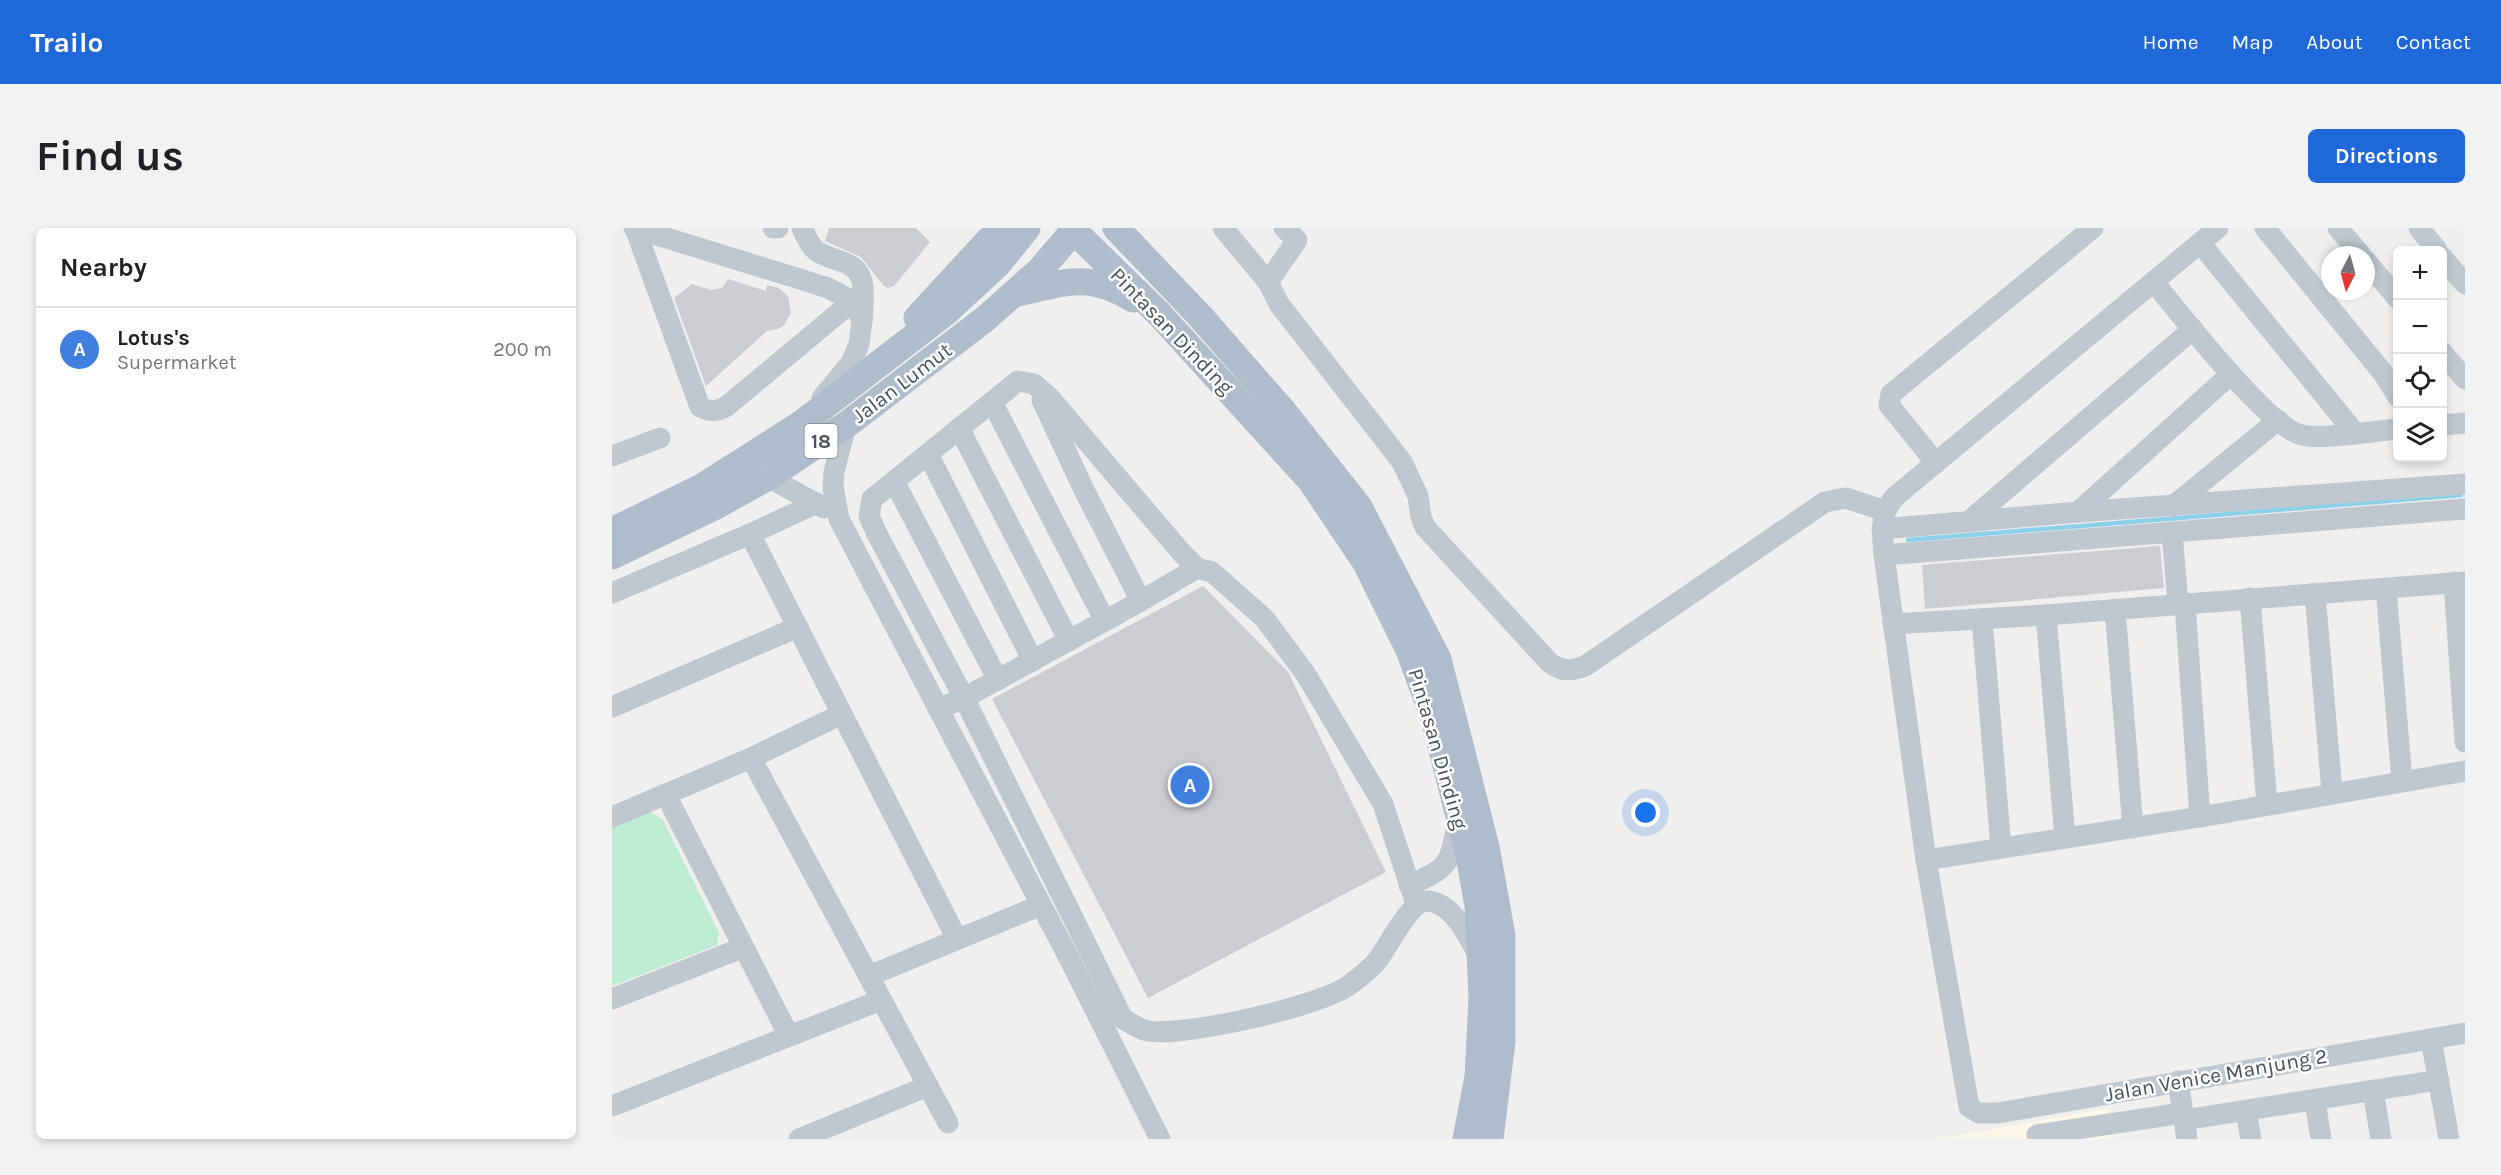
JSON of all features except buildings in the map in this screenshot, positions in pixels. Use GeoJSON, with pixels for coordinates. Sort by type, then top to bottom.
{"type":"FeatureCollection","features":[{"type":"Feature","properties":{"kind":"main road"},"geometry":{"type":"LineString","coordinates":[[872,368],[1000,228]]}},
{"type":"Feature","properties":{"kind":"main road","name":"Jalan Lumut"},"geometry":{"type":"LineString","coordinates":[[612,531],[702,487],[801,424],[946,312],[998,264],[1027,228]]}},
{"type":"Feature","properties":{"kind":"main road","name":"Pintasan Dinding"},"geometry":{"type":"LineString","coordinates":[[1116,228],[1159,272],[1283,411],[1359,507],[1438,659],[1486,847],[1502,936],[1502,1041],[1491,1139]]}},
{"type":"Feature","properties":{"kind":"main road"},"geometry":{"type":"LineString","coordinates":[[1146,228],[1159,272]]}},
{"type":"Feature","properties":{"kind":"main road","name":"Jalan Lumut"},"geometry":{"type":"LineString","coordinates":[[612,556],[718,506],[768,477],[846,425],[985,319],[1040,270],[1074,229]]}},
{"type":"Feature","properties":{"kind":"main road","name":"Pintasan Dinding"},"geometry":{"type":"LineString","coordinates":[[1074,229],[1160,315],[1311,481],[1366,563],[1408,650],[1433,716],[1459,817],[1478,906],[1481,960],[1478,1077],[1466,1139]]}},
{"type":"Feature","properties":{"kind":"main road"},"geometry":{"type":"LineString","coordinates":[[1011,295],[1083,280],[1103,284],[1122,292],[1160,315]]}},
{"type":"Feature","properties":{"kind":"street"},"geometry":{"type":"LineString","coordinates":[[634,228],[828,288],[853,301],[862,321]]}},
{"type":"Feature","properties":{"kind":"street"},"geometry":{"type":"LineString","coordinates":[[634,228],[700,407],[710,412],[727,406],[853,301]]}},
{"type":"Feature","properties":{"kind":"street"},"geometry":{"type":"LineString","coordinates":[[772,228],[778,228]]}},
{"type":"Feature","properties":{"kind":"street"},"geometry":{"type":"LineString","coordinates":[[801,424],[851,363],[859,344],[863,286],[859,272],[850,263],[817,252],[809,243],[802,228]]}},
{"type":"Feature","properties":{"kind":"street"},"geometry":{"type":"LineString","coordinates":[[1223,228],[1268,282],[1280,304],[1402,462],[1418,496],[1425,527],[1550,663],[1560,670],[1572,670],[1585,666],[1825,502],[1846,498],[1883,520],[1968,522],[2465,484]]}},
{"type":"Feature","properties":{"kind":"street"},"geometry":{"type":"LineString","coordinates":[[1268,282],[1297,240],[1284,228]]}},
{"type":"Feature","properties":{"kind":"street"},"geometry":{"type":"LineString","coordinates":[[1936,463],[1889,405],[1891,394],[2093,228]]}},
{"type":"Feature","properties":{"kind":"street"},"geometry":{"type":"LineString","coordinates":[[2218,228],[1897,495],[1883,520],[1884,555],[1926,860],[2200,817],[2332,792],[2465,771]]}},
{"type":"Feature","properties":{"kind":"street"},"geometry":{"type":"LineString","coordinates":[[2265,228],[2384,373],[2393,390]]}},
{"type":"Feature","properties":{"kind":"street"},"geometry":{"type":"LineString","coordinates":[[2338,228],[2353,246]]}},
{"type":"Feature","properties":{"kind":"street"},"geometry":{"type":"LineString","coordinates":[[2419,228],[2435,246]]}},
{"type":"Feature","properties":{"kind":"street"},"geometry":{"type":"LineString","coordinates":[[2200,243],[2355,433]]}},
{"type":"Feature","properties":{"kind":"street"},"geometry":{"type":"LineString","coordinates":[[2447,263],[2465,284]]}},
{"type":"Feature","properties":{"kind":"street"},"geometry":{"type":"LineString","coordinates":[[2375,272],[2393,294]]}},
{"type":"Feature","properties":{"kind":"street"},"geometry":{"type":"LineString","coordinates":[[2154,282],[2231,374],[2290,432],[2304,436],[2393,429]]}},
{"type":"Feature","properties":{"kind":"street"},"geometry":{"type":"LineString","coordinates":[[1968,522],[2193,329]]}},
{"type":"Feature","properties":{"kind":"street"},"geometry":{"type":"LineString","coordinates":[[2078,512],[2231,374]]}},
{"type":"Feature","properties":{"kind":"street"},"geometry":{"type":"LineString","coordinates":[[1160,1139],[964,698],[868,516],[872,499],[1018,381],[1034,384],[1050,398],[1197,568],[1212,572],[1264,618],[1305,673],[1383,804],[1412,895],[1436,903],[1454,916],[1481,960]]}},
{"type":"Feature","properties":{"kind":"street"},"geometry":{"type":"LineString","coordinates":[[1034,384],[1084,490],[1141,601]]}},
{"type":"Feature","properties":{"kind":"street"},"geometry":{"type":"LineString","coordinates":[[992,402],[1105,621]]}},
{"type":"Feature","properties":{"kind":"street"},"geometry":{"type":"LineString","coordinates":[[2173,506],[2278,420]]}},
{"type":"Feature","properties":{"kind":"street"},"geometry":{"type":"LineString","coordinates":[[2447,425],[2465,423]]}},
{"type":"Feature","properties":{"kind":"street"},"geometry":{"type":"LineString","coordinates":[[846,425],[834,472],[833,487],[839,519],[1041,905],[1079,953],[1124,1019],[1148,1031],[1209,1028],[1318,1000],[1348,986],[1375,963],[1412,895],[1445,867],[1451,854],[1459,817]]}},
{"type":"Feature","properties":{"kind":"street"},"geometry":{"type":"LineString","coordinates":[[959,428],[1069,641]]}},
{"type":"Feature","properties":{"kind":"street"},"geometry":{"type":"LineString","coordinates":[[612,456],[660,438]]}},
{"type":"Feature","properties":{"kind":"street"},"geometry":{"type":"LineString","coordinates":[[928,454],[1033,661]]}},
{"type":"Feature","properties":{"kind":"street"},"geometry":{"type":"LineString","coordinates":[[768,477],[817,502],[839,519]]}},
{"type":"Feature","properties":{"kind":"street"},"geometry":{"type":"LineString","coordinates":[[894,481],[998,680]]}},
{"type":"Feature","properties":{"kind":"street"},"geometry":{"type":"LineString","coordinates":[[612,593],[750,534],[817,502]]}},
{"type":"Feature","properties":{"kind":"street"},"geometry":{"type":"LineString","coordinates":[[1884,555],[2465,509]]}},
{"type":"Feature","properties":{"kind":"street"},"geometry":{"type":"LineString","coordinates":[[2172,532],[2182,604],[2200,817]]}},
{"type":"Feature","properties":{"kind":"street"},"geometry":{"type":"LineString","coordinates":[[750,534],[957,939]]}},
{"type":"Feature","properties":{"kind":"street"},"geometry":{"type":"LineString","coordinates":[[938,709],[964,698],[1033,661],[1197,568]]}},
{"type":"Feature","properties":{"kind":"street"},"geometry":{"type":"LineString","coordinates":[[1893,624],[2046,615],[2460,582],[2465,742]]}},
{"type":"Feature","properties":{"kind":"street"},"geometry":{"type":"LineString","coordinates":[[2386,588],[2402,781]]}},
{"type":"Feature","properties":{"kind":"street"},"geometry":{"type":"LineString","coordinates":[[2315,593],[2332,792]]}},
{"type":"Feature","properties":{"kind":"street"},"geometry":{"type":"LineString","coordinates":[[2250,598],[2267,804]]}},
{"type":"Feature","properties":{"kind":"street"},"geometry":{"type":"LineString","coordinates":[[2115,609],[2133,828]]}},
{"type":"Feature","properties":{"kind":"street"},"geometry":{"type":"LineString","coordinates":[[2046,615],[2065,838]]}},
{"type":"Feature","properties":{"kind":"street"},"geometry":{"type":"LineString","coordinates":[[1982,619],[2001,848]]}},
{"type":"Feature","properties":{"kind":"street"},"geometry":{"type":"LineString","coordinates":[[612,707],[798,627]]}},
{"type":"Feature","properties":{"kind":"street"},"geometry":{"type":"LineString","coordinates":[[612,817],[751,758],[842,714]]}},
{"type":"Feature","properties":{"kind":"street"},"geometry":{"type":"LineString","coordinates":[[751,758],[948,1123]]}},
{"type":"Feature","properties":{"kind":"street"},"geometry":{"type":"LineString","coordinates":[[666,795],[742,948],[789,1036]]}},
{"type":"Feature","properties":{"kind":"street","name":"Jalan Venice Manjung 2"},"geometry":{"type":"LineString","coordinates":[[1926,860],[1969,1107],[1979,1113],[2032,1108],[2465,1033]]}},
{"type":"Feature","properties":{"kind":"street"},"geometry":{"type":"LineString","coordinates":[[869,976],[1041,905]]}},
{"type":"Feature","properties":{"kind":"street"},"geometry":{"type":"LineString","coordinates":[[612,999],[742,948]]}},
{"type":"Feature","properties":{"kind":"street"},"geometry":{"type":"LineString","coordinates":[[612,1106],[881,1000]]}},
{"type":"Feature","properties":{"kind":"street"},"geometry":{"type":"LineString","coordinates":[[2431,1039],[2449,1139]]}},
{"type":"Feature","properties":{"kind":"street"},"geometry":{"type":"LineString","coordinates":[[1499,1139],[1504,1093],[1502,1041]]}},
{"type":"Feature","properties":{"kind":"street"},"geometry":{"type":"LineString","coordinates":[[2032,1108],[2037,1137],[2185,1124],[2246,1111],[2439,1080]]}},
{"type":"Feature","properties":{"kind":"street"},"geometry":{"type":"LineString","coordinates":[[2178,1081],[2185,1124]]}},
{"type":"Feature","properties":{"kind":"street"},"geometry":{"type":"LineString","coordinates":[[799,1139],[928,1086]]}},
{"type":"Feature","properties":{"kind":"street"},"geometry":{"type":"LineString","coordinates":[[2373,1091],[2381,1139]]}},
{"type":"Feature","properties":{"kind":"street"},"geometry":{"type":"LineString","coordinates":[[2315,1101],[2321,1139]]}},
{"type":"Feature","properties":{"kind":"street"},"geometry":{"type":"LineString","coordinates":[[2246,1111],[2251,1139]]}},
{"type":"Feature","properties":{"kind":"shaded area"},"geometry":{"type":"Polygon","coordinates":[[[2109,1108],[2113,1139],[1936,1139],[2109,1108]]]}},
{"type":"Feature","properties":{"kind":"green space"},"geometry":{"type":"Polygon","coordinates":[[[642,812],[652,813],[663,820],[719,933],[717,945],[612,986],[612,824],[642,812]]]}},
{"type":"Feature","properties":{"kind":"waterway"},"geometry":{"type":"LineString","coordinates":[[1908,540],[2461,495]]}},
{"type":"Feature","properties":{"kind":"place","name":"Lotus's"},"geometry":{"type":"Point","coordinates":[1190,785]}}]}
